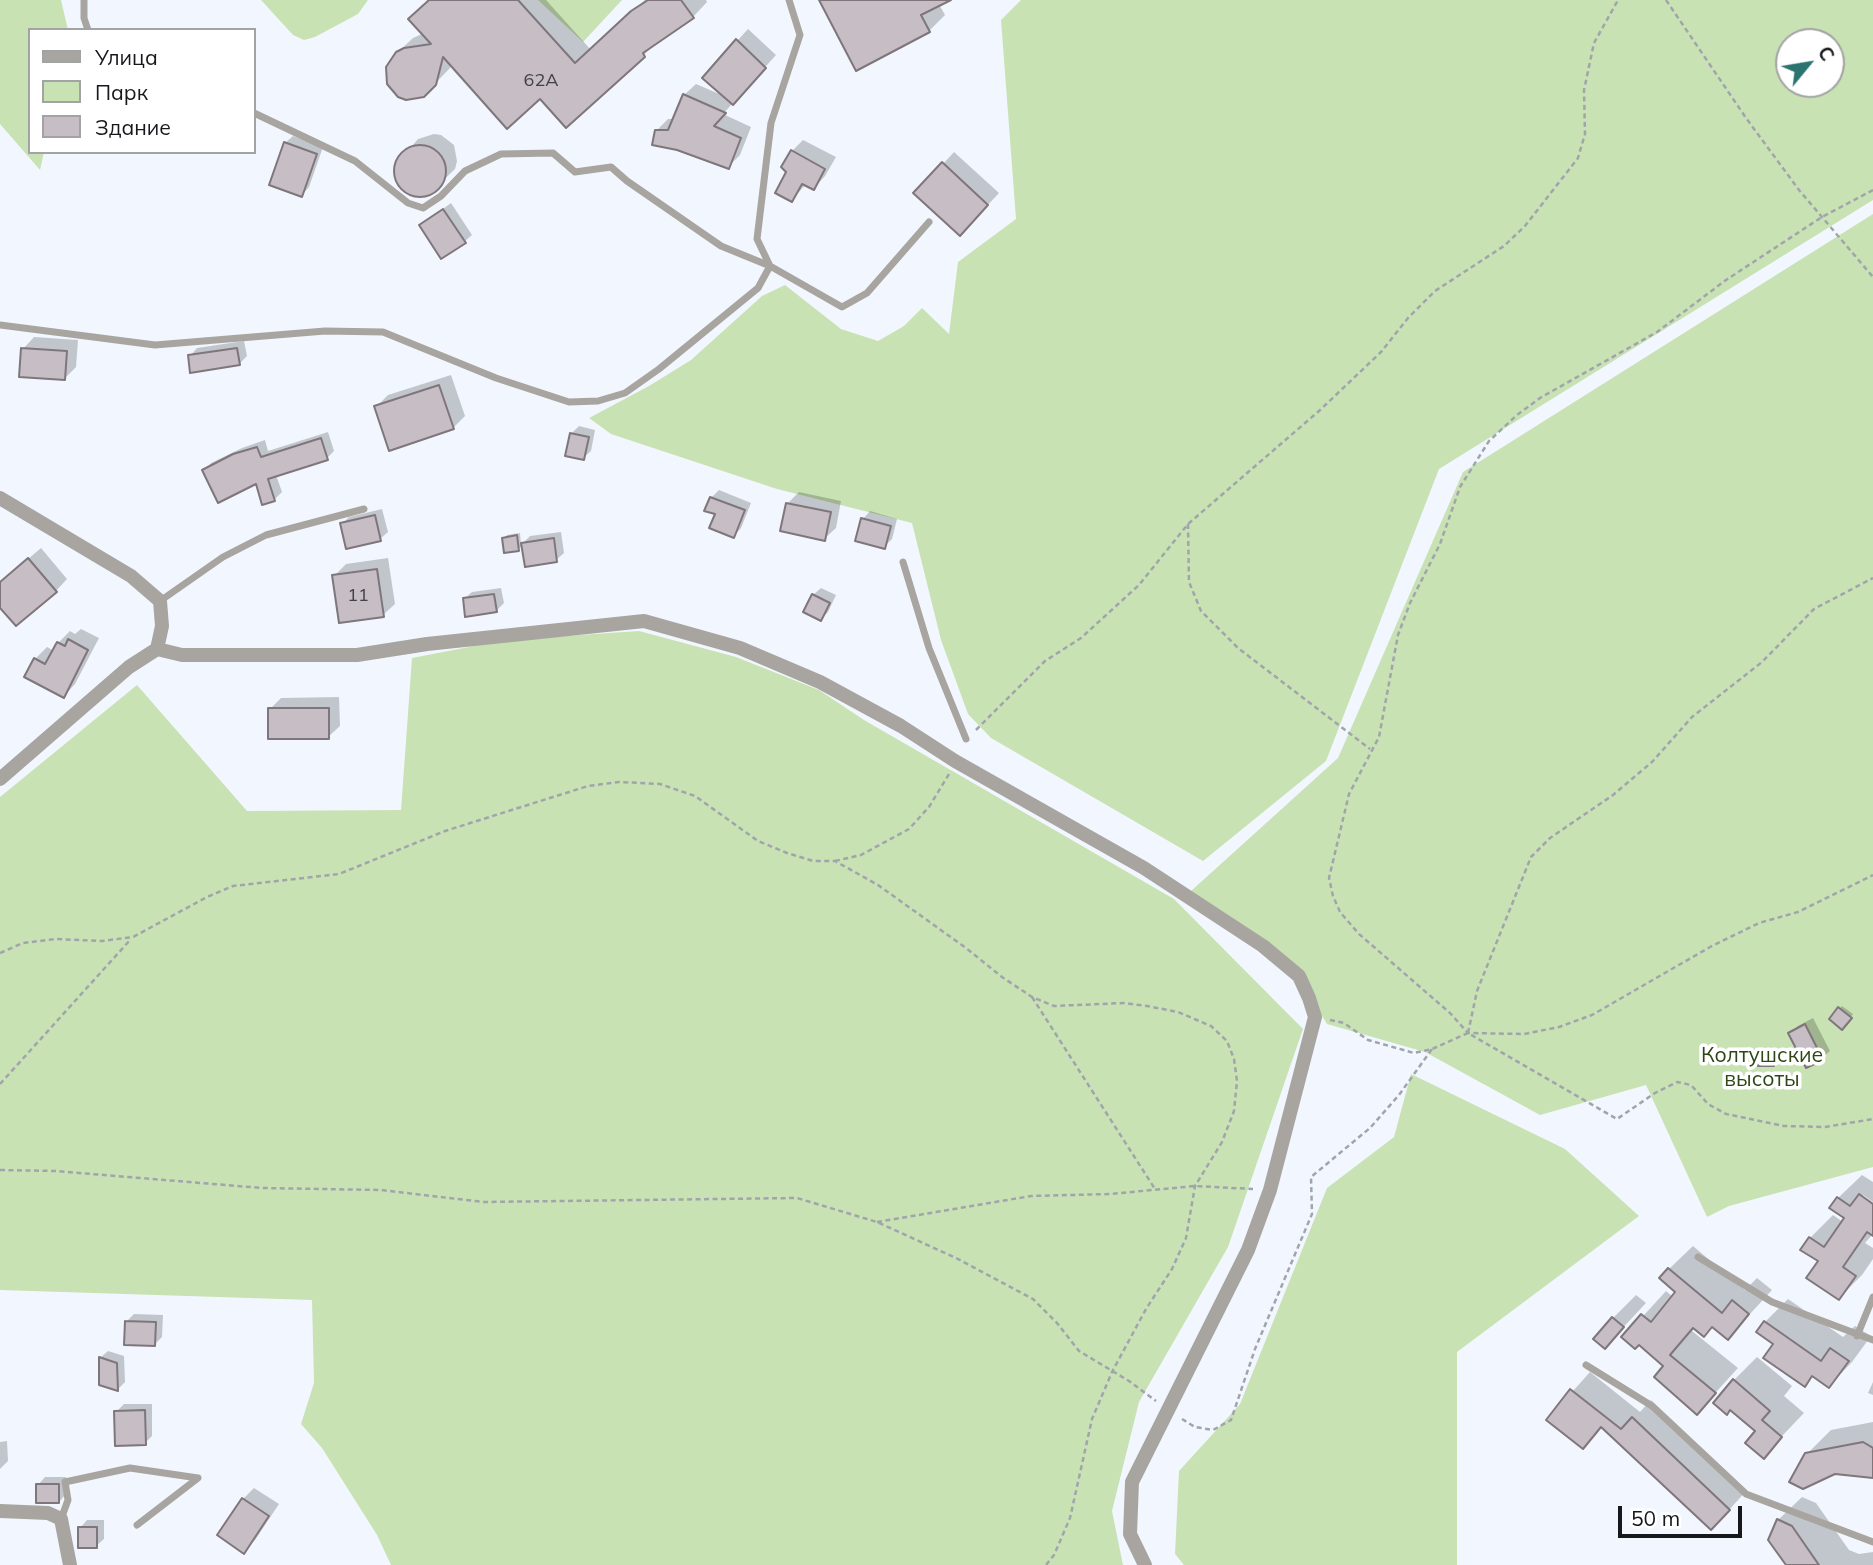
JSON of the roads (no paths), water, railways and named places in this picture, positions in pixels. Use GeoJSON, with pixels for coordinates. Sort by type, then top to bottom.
{"type":"FeatureCollection","features":[{"type":"Feature","properties":{"kind":"street"},"geometry":{"type":"LineString","coordinates":[[0,498],[131,576],[160,601],[162,626],[157,649],[130,667],[0,779]]}},
{"type":"Feature","properties":{"kind":"street"},"geometry":{"type":"LineString","coordinates":[[157,649],[182,655],[357,655],[427,644],[644,621],[740,648],[820,682],[901,726],[956,761],[1144,868],[1263,946],[1299,975],[1315,1017],[1270,1190],[1248,1250],[1132,1482],[1130,1534],[1145,1565]]}},
{"type":"Feature","properties":{"kind":"street"},"geometry":{"type":"LineString","coordinates":[[0,1511],[48,1513],[61,1519],[70,1565]]}},
{"type":"Feature","properties":{"kind":"lane"},"geometry":{"type":"LineString","coordinates":[[84,0],[84,18],[87,28]]}},
{"type":"Feature","properties":{"kind":"lane"},"geometry":{"type":"LineString","coordinates":[[770,266],[757,239],[771,123],[800,35],[789,0]]}},
{"type":"Feature","properties":{"kind":"lane"},"geometry":{"type":"LineString","coordinates":[[256,114],[355,162],[408,203],[423,208],[441,196],[464,171],[501,154],[553,153],[575,172],[611,167],[721,246],[770,266],[842,307],[867,293],[929,222]]}},
{"type":"Feature","properties":{"kind":"lane"},"geometry":{"type":"LineString","coordinates":[[0,325],[155,345],[326,331],[383,332],[496,378],[569,402],[598,401],[625,393],[659,369],[758,288],[770,266]]}},
{"type":"Feature","properties":{"kind":"lane"},"geometry":{"type":"LineString","coordinates":[[160,601],[223,558],[266,535],[364,509]]}},
{"type":"Feature","properties":{"kind":"lane"},"geometry":{"type":"LineString","coordinates":[[903,562],[929,648],[966,739]]}},
{"type":"Feature","properties":{"kind":"lane"},"geometry":{"type":"LineString","coordinates":[[1698,1257],[1772,1302],[1873,1340]]}},
{"type":"Feature","properties":{"kind":"lane"},"geometry":{"type":"LineString","coordinates":[[1857,1336],[1873,1297]]}},
{"type":"Feature","properties":{"kind":"lane"},"geometry":{"type":"LineString","coordinates":[[1586,1365],[1652,1406],[1746,1494],[1873,1542]]}},
{"type":"Feature","properties":{"kind":"lane"},"geometry":{"type":"LineString","coordinates":[[61,1519],[68,1500],[65,1482],[130,1468],[198,1478],[136,1525]]}},
{"type":"Feature","properties":{"kind":"park label","name":"Колтушские высоты"},"geometry":{"type":"Point","coordinates":[1762,1068]}}]}
